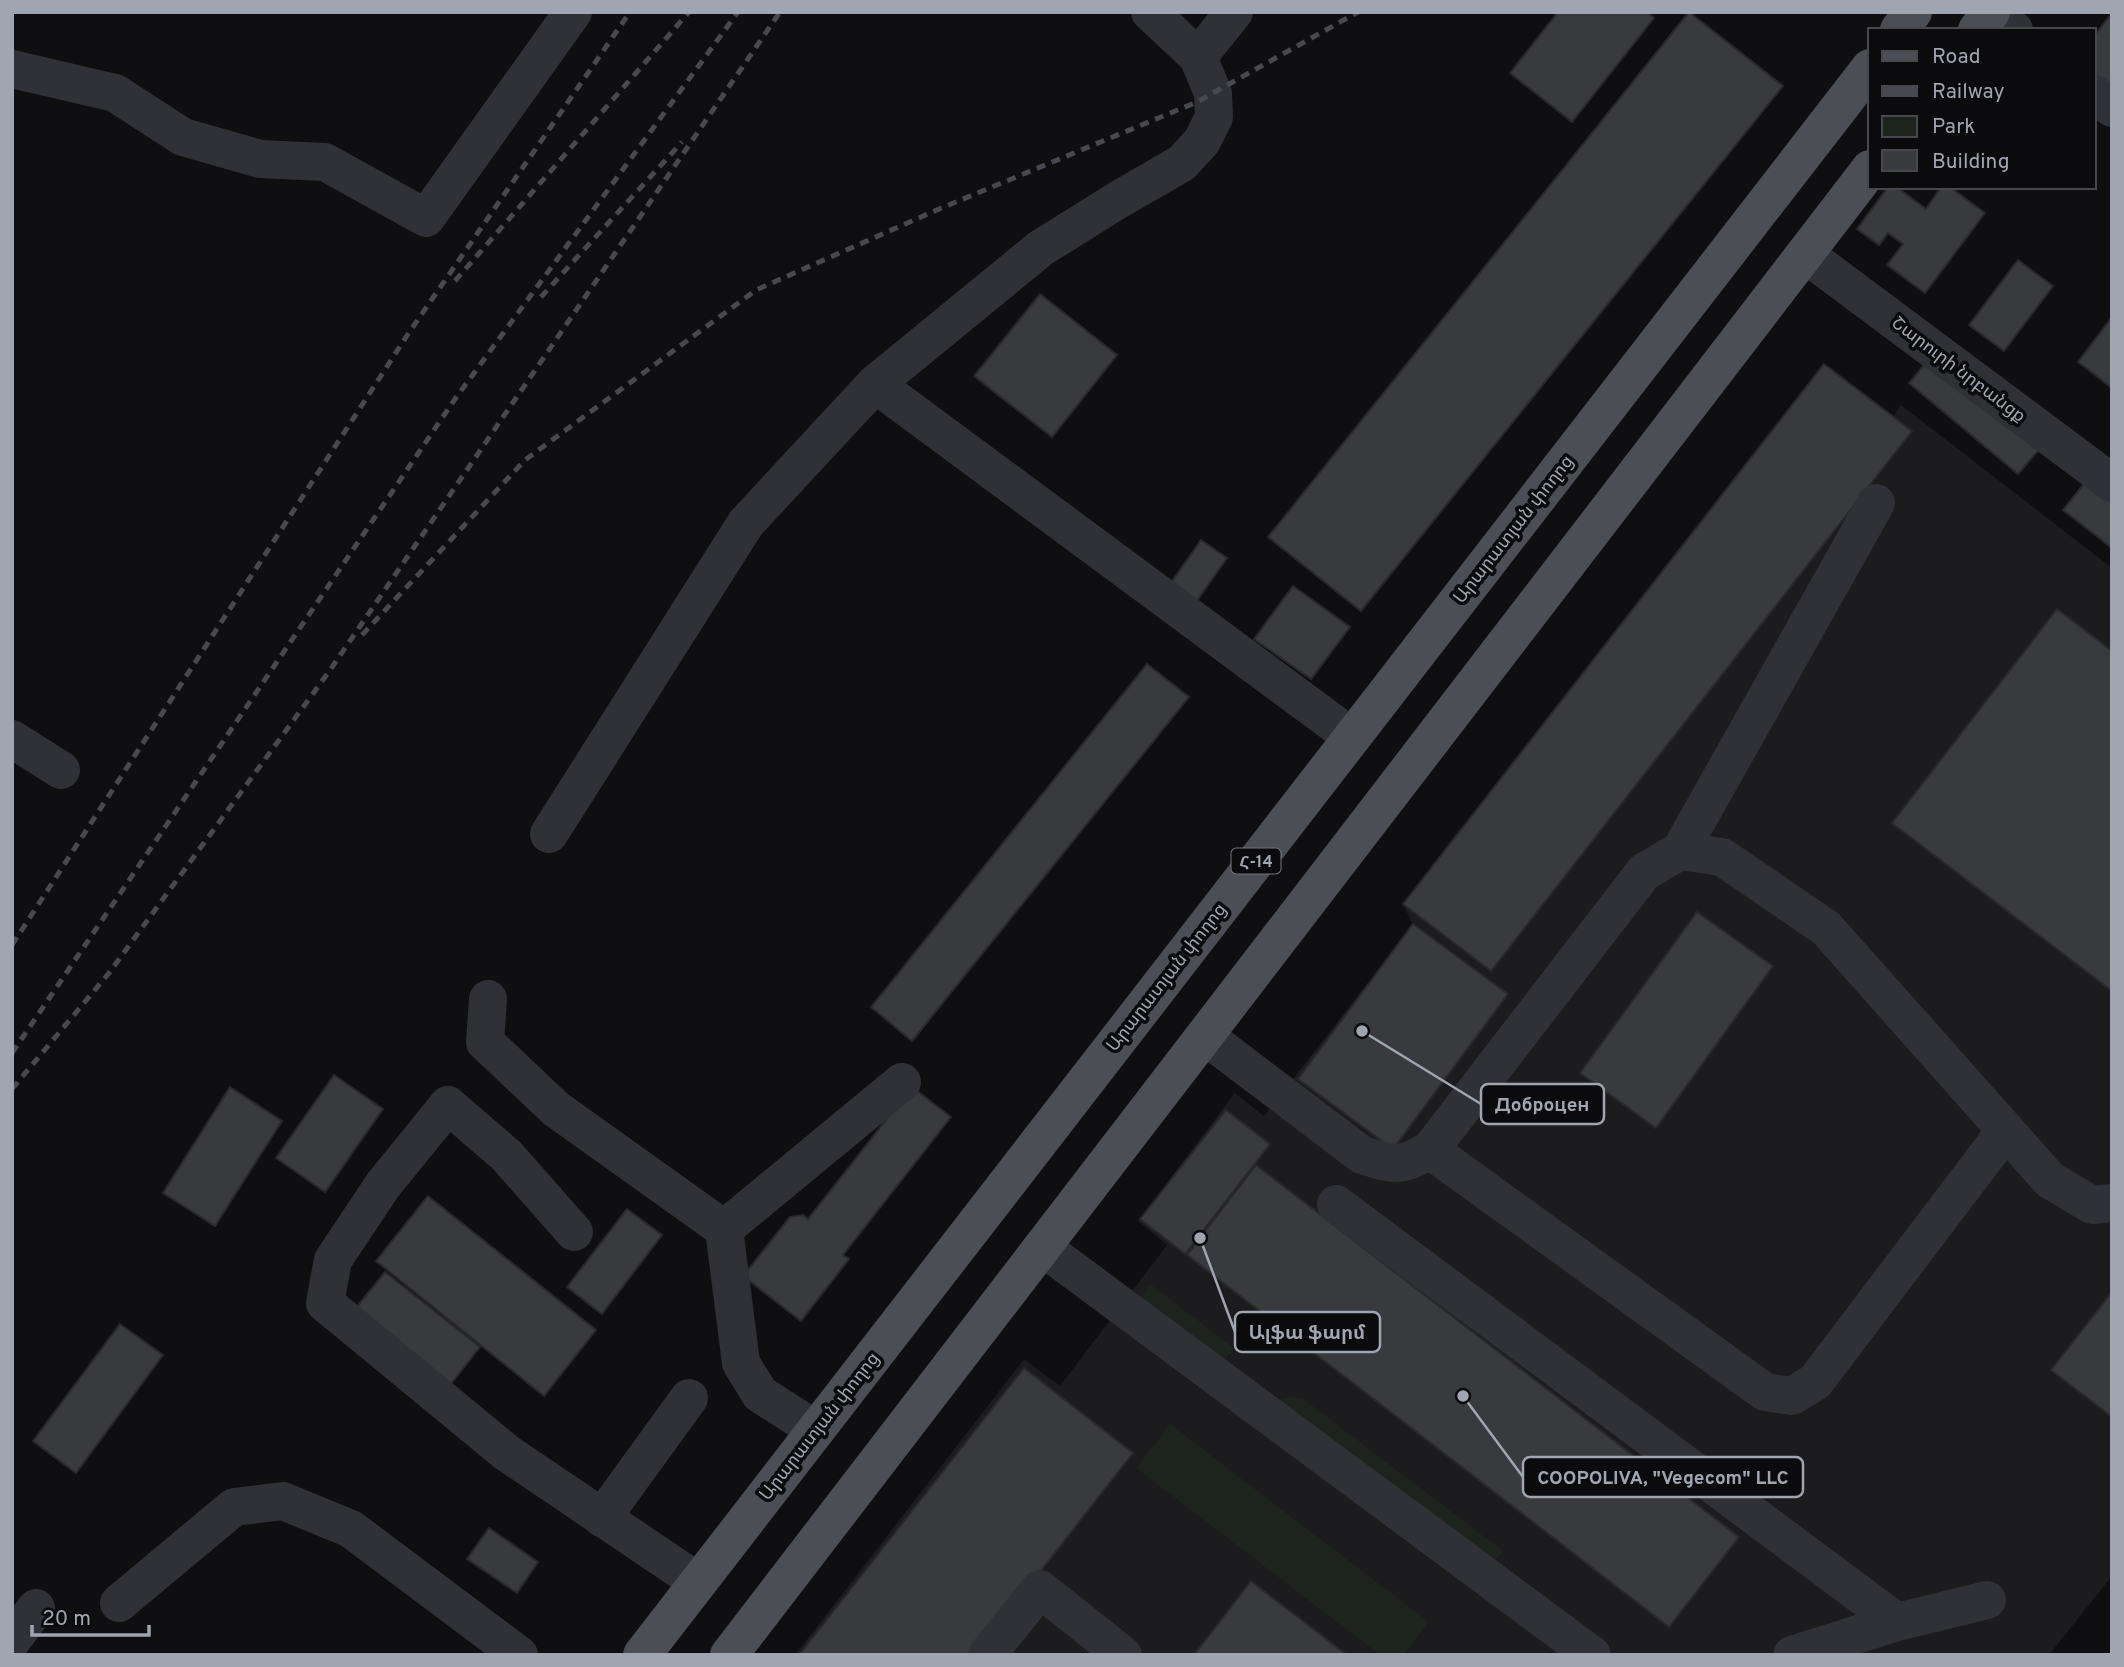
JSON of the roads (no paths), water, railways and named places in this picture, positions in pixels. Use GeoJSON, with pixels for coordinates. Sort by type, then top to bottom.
{"type":"FeatureCollection","features":[{"type":"Feature","properties":{"kind":"main road"},"geometry":{"type":"LineString","coordinates":[[1901,28],[1913,12]]}},
{"type":"Feature","properties":{"kind":"main road"},"geometry":{"type":"LineString","coordinates":[[1980,28],[1992,12]]}},
{"type":"Feature","properties":{"kind":"main road","name":"Արարատյան փողոց"},"geometry":{"type":"LineString","coordinates":[[642,1655],[1868,71]]}},
{"type":"Feature","properties":{"kind":"main road"},"geometry":{"type":"LineString","coordinates":[[729,1655],[1868,172]]}},
{"type":"Feature","properties":{"kind":"street"},"geometry":{"type":"LineString","coordinates":[[12,69],[115,93],[183,137],[260,159],[325,162],[426,218],[573,12]]}},
{"type":"Feature","properties":{"kind":"street"},"geometry":{"type":"LineString","coordinates":[[549,834],[746,523],[874,384],[1041,248],[1182,163],[1202,141],[1214,117],[1213,93],[1198,57],[1150,12]]}},
{"type":"Feature","properties":{"kind":"street"},"geometry":{"type":"LineString","coordinates":[[1198,57],[1234,12]]}},
{"type":"Feature","properties":{"kind":"street"},"geometry":{"type":"LineString","coordinates":[[1992,12],[2012,28]]}},
{"type":"Feature","properties":{"kind":"street"},"geometry":{"type":"LineString","coordinates":[[2096,96],[2112,108]]}},
{"type":"Feature","properties":{"kind":"street","name":"Շարուրի նրբանցք"},"geometry":{"type":"LineString","coordinates":[[1805,254],[2112,484]]}},
{"type":"Feature","properties":{"kind":"street"},"geometry":{"type":"LineString","coordinates":[[874,384],[1352,737]]}},
{"type":"Feature","properties":{"kind":"street"},"geometry":{"type":"LineString","coordinates":[[1205,1036],[1362,1155],[1391,1164],[1409,1162],[1430,1150],[1644,872],[1680,851],[1876,503]]}},
{"type":"Feature","properties":{"kind":"street"},"geometry":{"type":"LineString","coordinates":[[12,739],[61,770]]}},
{"type":"Feature","properties":{"kind":"street"},"geometry":{"type":"LineString","coordinates":[[1680,851],[1721,858],[1826,928],[2050,1180],[2092,1205],[2112,1203]]}},
{"type":"Feature","properties":{"kind":"street"},"geometry":{"type":"LineString","coordinates":[[488,999],[485,1042],[556,1109],[724,1229],[741,1363],[760,1394],[816,1430]]}},
{"type":"Feature","properties":{"kind":"street"},"geometry":{"type":"LineString","coordinates":[[724,1229],[902,1082]]}},
{"type":"Feature","properties":{"kind":"street"},"geometry":{"type":"LineString","coordinates":[[574,1232],[507,1156],[448,1105],[383,1185],[333,1260],[325,1303],[507,1453],[698,1582]]}},
{"type":"Feature","properties":{"kind":"street"},"geometry":{"type":"LineString","coordinates":[[1430,1150],[1765,1392],[1792,1396],[1815,1382],[2006,1130]]}},
{"type":"Feature","properties":{"kind":"street"},"geometry":{"type":"LineString","coordinates":[[1336,1204],[1897,1622]]}},
{"type":"Feature","properties":{"kind":"street"},"geometry":{"type":"LineString","coordinates":[[1042,1247],[1592,1655]]}},
{"type":"Feature","properties":{"kind":"street"},"geometry":{"type":"LineString","coordinates":[[602,1518],[689,1398]]}},
{"type":"Feature","properties":{"kind":"street"},"geometry":{"type":"LineString","coordinates":[[119,1603],[234,1507],[283,1502],[351,1530],[519,1655]]}},
{"type":"Feature","properties":{"kind":"street"},"geometry":{"type":"LineString","coordinates":[[987,1655],[1040,1588],[1123,1655]]}},
{"type":"Feature","properties":{"kind":"street"},"geometry":{"type":"LineString","coordinates":[[1792,1655],[1897,1622],[1987,1600]]}},
{"type":"Feature","properties":{"kind":"street"},"geometry":{"type":"LineString","coordinates":[[12,1640],[36,1608]]}},
{"type":"Feature","properties":{"kind":"railway"},"geometry":{"type":"LineString","coordinates":[[12,945],[408,334],[630,12]]}},
{"type":"Feature","properties":{"kind":"railway"},"geometry":{"type":"LineString","coordinates":[[455,281],[689,12]]}},
{"type":"Feature","properties":{"kind":"railway"},"geometry":{"type":"LineString","coordinates":[[12,1053],[455,399],[738,12]]}},
{"type":"Feature","properties":{"kind":"railway"},"geometry":{"type":"LineString","coordinates":[[12,1089],[109,973],[328,673],[780,12]]}},
{"type":"Feature","properties":{"kind":"railway"},"geometry":{"type":"LineString","coordinates":[[362,635],[525,460],[756,290],[939,209],[1197,102],[1358,12]]}},
{"type":"Feature","properties":{"kind":"railway"},"geometry":{"type":"LineString","coordinates":[[541,297],[682,142]]}},
{"type":"Feature","properties":{"kind":"place","name":"Доброцен"},"geometry":{"type":"Point","coordinates":[1362,1031]}},
{"type":"Feature","properties":{"kind":"place","name":"Ալֆա ֆարմ"},"geometry":{"type":"Point","coordinates":[1200,1238]}},
{"type":"Feature","properties":{"kind":"place","name":"COOPOLIVA, \"Vegecom\" LLC"},"geometry":{"type":"Point","coordinates":[1463,1396]}}]}
